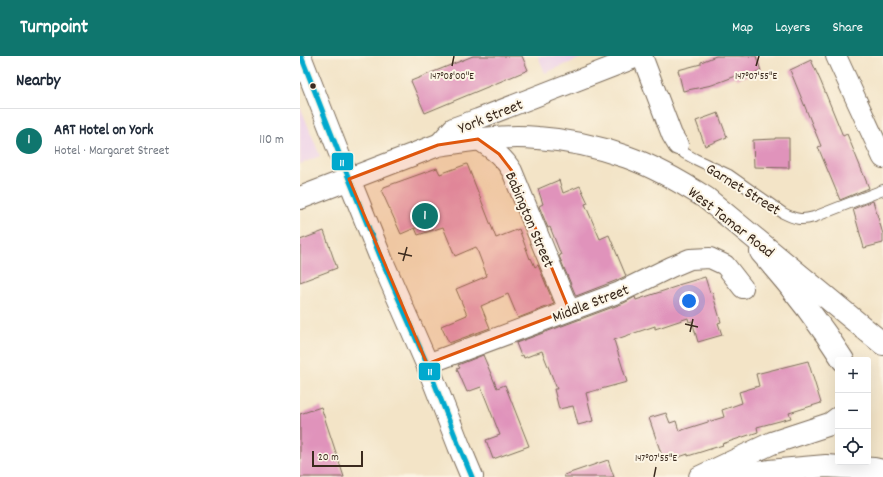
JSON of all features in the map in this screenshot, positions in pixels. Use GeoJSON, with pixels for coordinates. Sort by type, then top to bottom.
{"type":"FeatureCollection","features":[{"type":"Feature","properties":{"kind":"main road","name":"West Tamar Road"},"geometry":{"type":"LineString","coordinates":[[438,145],[478,139],[538,138],[595,147],[653,168],[682,183],[706,198],[883,344]]}},
{"type":"Feature","properties":{"kind":"main road","name":"York Street"},"geometry":{"type":"LineString","coordinates":[[300,198],[438,145]]}},
{"type":"Feature","properties":{"kind":"main road"},"geometry":{"type":"LineString","coordinates":[[349,179],[382,261],[427,364],[472,477]]}},
{"type":"Feature","properties":{"kind":"main road"},"geometry":{"type":"LineString","coordinates":[[729,217],[782,275],[841,357]]}},
{"type":"Feature","properties":{"kind":"main road"},"geometry":{"type":"LineString","coordinates":[[700,477],[772,443],[830,424],[835,420]]}},
{"type":"Feature","properties":{"kind":"main road"},"geometry":{"type":"LineString","coordinates":[[732,477],[769,471],[826,466],[874,469],[883,471]]}},
{"type":"Feature","properties":{"kind":"street"},"geometry":{"type":"LineString","coordinates":[[301,56],[349,179]]}},
{"type":"Feature","properties":{"kind":"street","name":"Garnet Street"},"geometry":{"type":"LineString","coordinates":[[641,56],[672,135],[678,145]]}},
{"type":"Feature","properties":{"kind":"street","name":"York Street"},"geometry":{"type":"LineString","coordinates":[[438,145],[453,128],[641,56]]}},
{"type":"Feature","properties":{"kind":"street"},"geometry":{"type":"LineString","coordinates":[[836,56],[883,158]]}},
{"type":"Feature","properties":{"kind":"street","name":"Babington Street"},"geometry":{"type":"LineString","coordinates":[[478,139],[499,154],[507,162],[512,171],[569,310]]}},
{"type":"Feature","properties":{"kind":"street","name":"Middle Street"},"geometry":{"type":"LineString","coordinates":[[427,364],[620,292],[690,259],[710,258],[725,265],[743,288]]}},
{"type":"Feature","properties":{"kind":"lane","name":"Garnet Street"},"geometry":{"type":"LineString","coordinates":[[678,145],[684,153],[729,175],[783,212],[791,217],[799,219],[814,217],[883,190]]}},
{"type":"Feature","properties":{"kind":"highlighted area"},"geometry":{"type":"Polygon","coordinates":[[[478,139],[499,154],[512,171],[569,310],[427,364],[349,179],[438,145],[478,139]]]}},
{"type":"Feature","properties":{"kind":"shaded area"},"geometry":{"type":"Polygon","coordinates":[[[538,56],[586,56],[545,73],[538,56]]]}},
{"type":"Feature","properties":{"kind":"shaded area"},"geometry":{"type":"Polygon","coordinates":[[[300,106],[320,156],[300,164],[300,106]]]}},
{"type":"Feature","properties":{"kind":"building"},"geometry":{"type":"Polygon","coordinates":[[[473,56],[522,56],[528,70],[425,113],[411,81],[473,56]]]}},
{"type":"Feature","properties":{"kind":"building"},"geometry":{"type":"Polygon","coordinates":[[[716,56],[756,56],[761,71],[737,79],[736,76],[712,85],[683,91],[678,70],[701,64],[701,62],[716,56]]]}},
{"type":"Feature","properties":{"kind":"building"},"geometry":{"type":"Polygon","coordinates":[[[811,60],[843,136],[847,134],[869,188],[840,200],[818,147],[821,146],[790,70],[811,60]]]}},
{"type":"Feature","properties":{"kind":"building"},"geometry":{"type":"Polygon","coordinates":[[[718,113],[727,137],[705,146],[696,121],[718,113]]]}},
{"type":"Feature","properties":{"kind":"building"},"geometry":{"type":"Polygon","coordinates":[[[789,138],[789,168],[754,167],[753,140],[789,138]]]}},
{"type":"Feature","properties":{"kind":"building"},"geometry":{"type":"Polygon","coordinates":[[[467,164],[496,238],[519,229],[530,259],[531,258],[535,267],[538,265],[554,304],[518,318],[508,294],[481,306],[490,328],[449,343],[441,326],[467,315],[456,289],[487,276],[476,247],[455,256],[443,227],[418,235],[415,228],[401,234],[382,192],[384,187],[437,168],[440,174],[467,164]]]}},
{"type":"Feature","properties":{"kind":"building"},"geometry":{"type":"Polygon","coordinates":[[[559,180],[563,193],[580,186],[588,203],[585,204],[600,239],[609,235],[626,276],[576,296],[559,256],[561,255],[550,227],[548,228],[539,206],[543,204],[538,189],[559,180]]]}},
{"type":"Feature","properties":{"kind":"building"},"geometry":{"type":"Polygon","coordinates":[[[873,201],[883,234],[883,243],[864,248],[853,209],[873,201]]]}},
{"type":"Feature","properties":{"kind":"building"},"geometry":{"type":"Polygon","coordinates":[[[324,231],[337,268],[300,282],[300,240],[324,231]]]}},
{"type":"Feature","properties":{"kind":"building"},"geometry":{"type":"Polygon","coordinates":[[[705,277],[710,293],[712,292],[721,322],[718,323],[722,335],[698,342],[692,321],[689,322],[688,318],[655,329],[655,326],[614,340],[627,382],[586,393],[593,421],[578,425],[573,406],[559,409],[554,389],[557,389],[542,351],[524,358],[523,355],[521,356],[516,343],[624,303],[635,297],[636,300],[705,277]]]}},
{"type":"Feature","properties":{"kind":"building"},"geometry":{"type":"Polygon","coordinates":[[[483,355],[497,388],[505,385],[529,446],[493,459],[486,440],[500,435],[481,387],[467,392],[457,369],[460,368],[458,365],[483,355]]]}},
{"type":"Feature","properties":{"kind":"building"},"geometry":{"type":"Polygon","coordinates":[[[808,361],[821,403],[789,413],[791,418],[757,427],[758,432],[722,444],[723,445],[664,462],[649,418],[666,413],[670,423],[676,421],[679,431],[724,417],[722,410],[742,403],[739,392],[759,386],[756,374],[808,361]]]}},
{"type":"Feature","properties":{"kind":"building"},"geometry":{"type":"Polygon","coordinates":[[[321,407],[344,477],[300,477],[300,414],[321,407]]]}},
{"type":"Feature","properties":{"kind":"building"},"geometry":{"type":"Polygon","coordinates":[[[608,460],[614,477],[564,477],[564,475],[608,460]]]}},
{"type":"Feature","properties":{"kind":"transit line","name":"11"},"geometry":{"type":"LineString","coordinates":[[301,56],[382,261],[427,364],[472,477]]}},
{"type":"Feature","properties":{"kind":"place","name":"ART Hotel on York"},"geometry":{"type":"Point","coordinates":[425,216]}}]}
